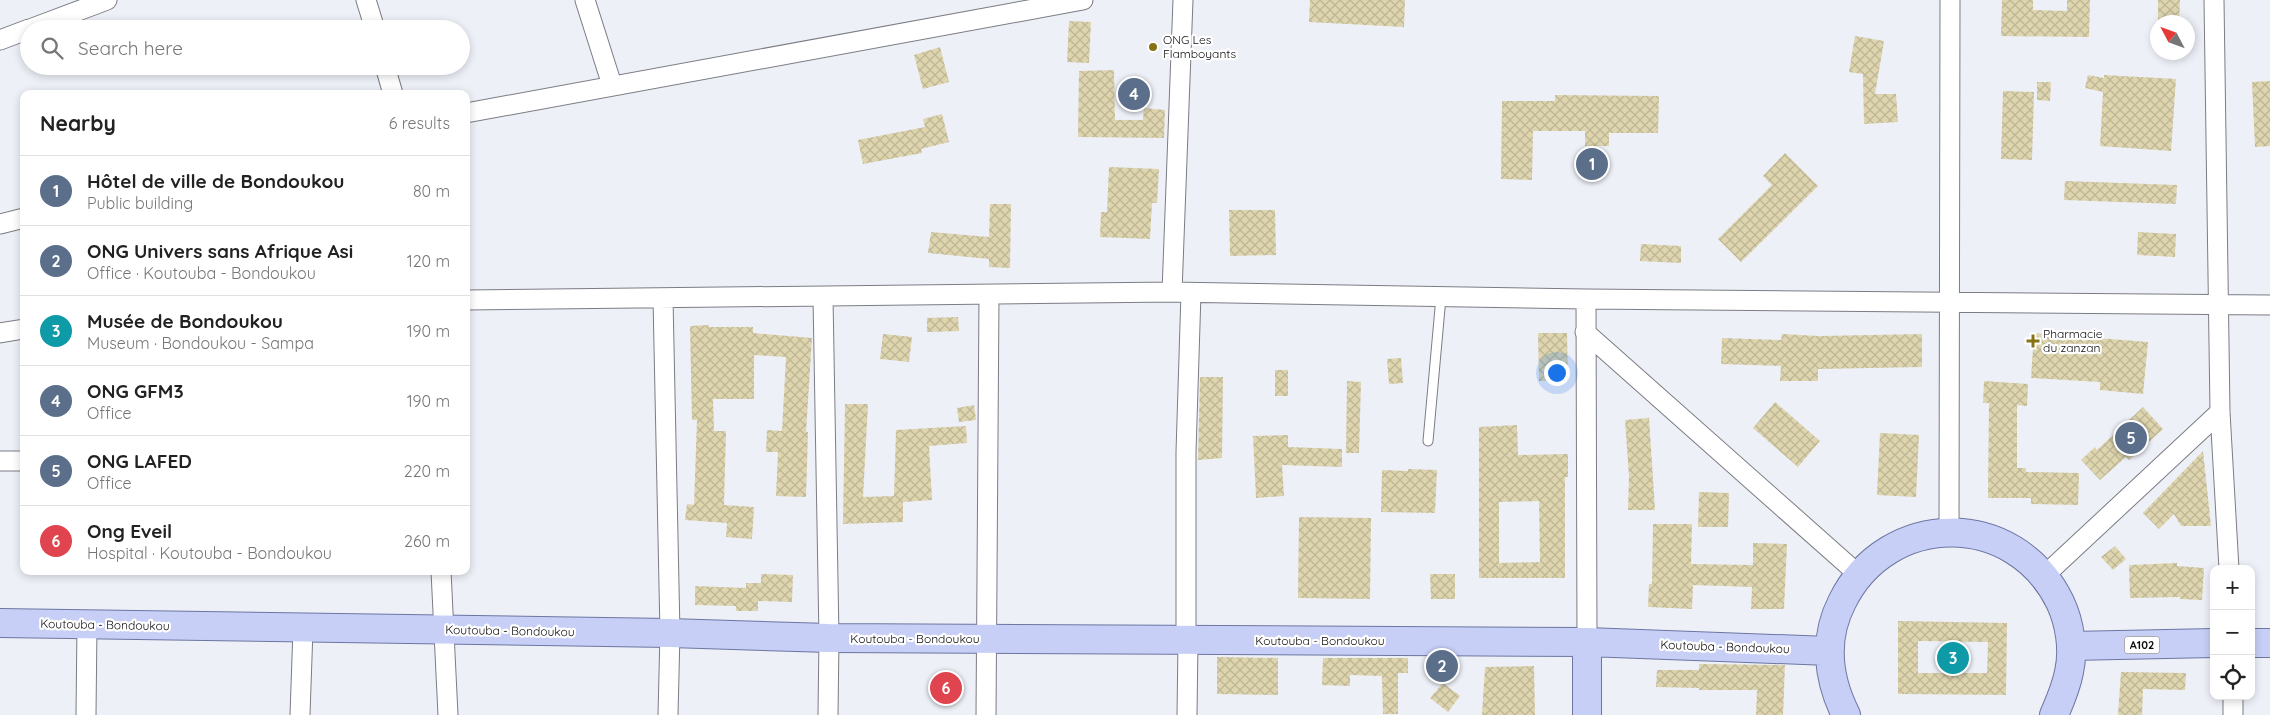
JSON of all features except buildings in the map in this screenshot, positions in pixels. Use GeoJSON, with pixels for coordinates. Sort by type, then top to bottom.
{"type":"FeatureCollection","features":[{"type":"Feature","properties":{"kind":"main road"},"geometry":{"type":"LineString","coordinates":[[1846,715],[1837,696],[1831,674],[1830,651],[1832,630],[1838,610],[1847,592],[1859,575],[1877,557],[1899,544],[1923,535],[1949,532],[1976,534],[2002,543],[2025,557],[2044,576],[2063,609],[2071,646],[2070,671],[2064,694],[2054,715]]}},
{"type":"Feature","properties":{"kind":"main road","name":"Koutouba - Bondoukou"},"geometry":{"type":"LineString","coordinates":[[0,623],[670,633],[829,638],[1587,642],[1830,651]]}},
{"type":"Feature","properties":{"kind":"main road"},"geometry":{"type":"LineString","coordinates":[[1587,642],[1587,715]]}},
{"type":"Feature","properties":{"kind":"main road"},"geometry":{"type":"LineString","coordinates":[[2255,642],[2270,643]]}},
{"type":"Feature","properties":{"kind":"main road","name":"A102"},"geometry":{"type":"LineString","coordinates":[[2071,646],[2210,643]]}},
{"type":"Feature","properties":{"kind":"street"},"geometry":{"type":"LineString","coordinates":[[54,20],[108,0]]}},
{"type":"Feature","properties":{"kind":"street"},"geometry":{"type":"LineString","coordinates":[[366,0],[372,20]]}},
{"type":"Feature","properties":{"kind":"street"},"geometry":{"type":"LineString","coordinates":[[585,0],[612,85]]}},
{"type":"Feature","properties":{"kind":"street"},"geometry":{"type":"LineString","coordinates":[[470,112],[1083,0]]}},
{"type":"Feature","properties":{"kind":"street"},"geometry":{"type":"LineString","coordinates":[[1172,292],[1183,0]]}},
{"type":"Feature","properties":{"kind":"street"},"geometry":{"type":"LineString","coordinates":[[1949,532],[1950,0]]}},
{"type":"Feature","properties":{"kind":"street"},"geometry":{"type":"LineString","coordinates":[[2214,0],[2217,305],[2220,412],[2229,565]]}},
{"type":"Feature","properties":{"kind":"street"},"geometry":{"type":"LineString","coordinates":[[0,40],[20,33]]}},
{"type":"Feature","properties":{"kind":"street"},"geometry":{"type":"LineString","coordinates":[[388,75],[392,90]]}},
{"type":"Feature","properties":{"kind":"street"},"geometry":{"type":"LineString","coordinates":[[0,224],[20,219]]}},
{"type":"Feature","properties":{"kind":"street"},"geometry":{"type":"LineString","coordinates":[[470,300],[989,296],[1172,292],[1586,299],[2270,305]]}},
{"type":"Feature","properties":{"kind":"street"},"geometry":{"type":"LineString","coordinates":[[1187,715],[1186,452],[1191,293]]}},
{"type":"Feature","properties":{"kind":"street"},"geometry":{"type":"LineString","coordinates":[[986,715],[989,296]]}},
{"type":"Feature","properties":{"kind":"street"},"geometry":{"type":"LineString","coordinates":[[823,297],[829,638],[828,715]]}},
{"type":"Feature","properties":{"kind":"street"},"geometry":{"type":"LineString","coordinates":[[663,298],[670,633],[668,715]]}},
{"type":"Feature","properties":{"kind":"street"},"geometry":{"type":"LineString","coordinates":[[1586,299],[1587,642]]}},
{"type":"Feature","properties":{"kind":"street"},"geometry":{"type":"LineString","coordinates":[[0,333],[20,329]]}},
{"type":"Feature","properties":{"kind":"street"},"geometry":{"type":"LineString","coordinates":[[1585,332],[1859,575]]}},
{"type":"Feature","properties":{"kind":"street"},"geometry":{"type":"LineString","coordinates":[[2044,576],[2220,412]]}},
{"type":"Feature","properties":{"kind":"street"},"geometry":{"type":"LineString","coordinates":[[0,461],[20,461]]}},
{"type":"Feature","properties":{"kind":"street"},"geometry":{"type":"LineString","coordinates":[[441,575],[448,715]]}},
{"type":"Feature","properties":{"kind":"street"},"geometry":{"type":"LineString","coordinates":[[86,715],[87,625]]}},
{"type":"Feature","properties":{"kind":"street"},"geometry":{"type":"LineString","coordinates":[[300,715],[303,629]]}},
{"type":"Feature","properties":{"kind":"street"},"geometry":{"type":"LineString","coordinates":[[2233,700],[2233,715]]}},
{"type":"Feature","properties":{"kind":"lane"},"geometry":{"type":"LineString","coordinates":[[1428,442],[1440,297]]}},
{"type":"Feature","properties":{"kind":"place","name":"ONG Les Flamboyants"},"geometry":{"type":"Point","coordinates":[1153,47]}},
{"type":"Feature","properties":{"kind":"place","name":"ONG GFM3"},"geometry":{"type":"Point","coordinates":[1134,94]}},
{"type":"Feature","properties":{"kind":"place","name":"Hôtel de ville de Bondoukou"},"geometry":{"type":"Point","coordinates":[1592,164]}},
{"type":"Feature","properties":{"kind":"place","name":"Pharmacie du zanzan"},"geometry":{"type":"Point","coordinates":[2033,341]}},
{"type":"Feature","properties":{"kind":"place","name":"ONG LAFED"},"geometry":{"type":"Point","coordinates":[2131,438]}},
{"type":"Feature","properties":{"kind":"place","name":"Musée de Bondoukou"},"geometry":{"type":"Point","coordinates":[1953,658]}},
{"type":"Feature","properties":{"kind":"place","name":"ONG Univers sans Afrique Asi"},"geometry":{"type":"Point","coordinates":[1442,666]}},
{"type":"Feature","properties":{"kind":"place","name":"Ong Eveil"},"geometry":{"type":"Point","coordinates":[946,688]}}]}
